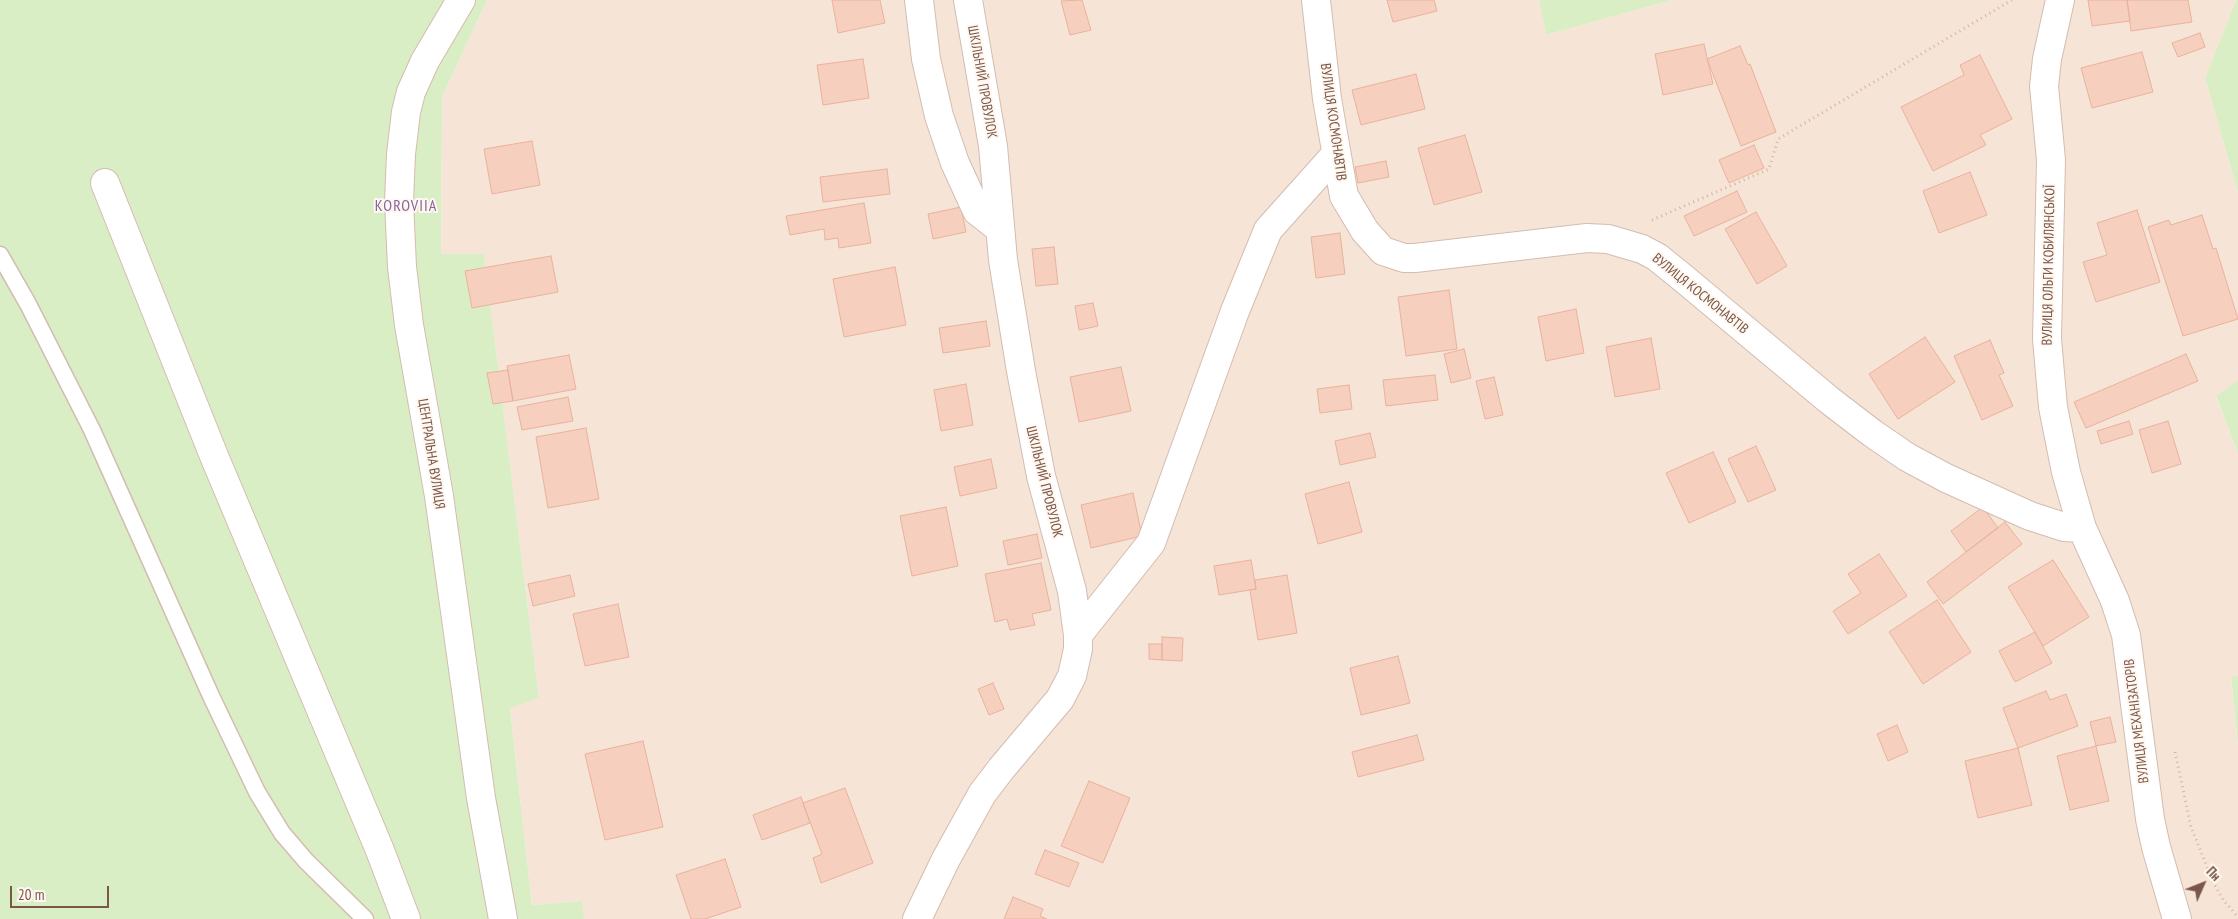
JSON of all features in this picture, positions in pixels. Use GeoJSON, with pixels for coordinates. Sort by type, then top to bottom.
{"type":"FeatureCollection","features":[{"type":"Feature","properties":{"kind":"street","name":"ЦЕНТРАЛЬНА ВУЛИЦЯ"},"geometry":{"type":"LineString","coordinates":[[461,0],[425,61],[411,92],[406,112],[401,154],[399,202],[402,267],[410,325],[439,496],[481,798],[503,919]]}},
{"type":"Feature","properties":{"kind":"street"},"geometry":{"type":"LineString","coordinates":[[919,0],[926,59],[939,116],[955,163],[977,211],[1000,229]]}},
{"type":"Feature","properties":{"kind":"street","name":"ШКІЛЬНИЙ ПРОВУЛОК"},"geometry":{"type":"LineString","coordinates":[[917,919],[946,859],[982,794],[1000,769],[1054,708],[1066,688],[1075,663],[1078,635],[1072,591],[1041,476],[1030,422],[1000,229],[993,146],[968,0]]}},
{"type":"Feature","properties":{"kind":"street","name":"ВУЛИЦЯ КОСМОНАВТІВ"},"geometry":{"type":"LineString","coordinates":[[1316,0],[1336,154],[1344,196],[1365,231],[1383,251],[1395,256],[1416,258],[1562,240],[1608,239],[1642,248],[1657,257],[1828,400],[1907,456],[1946,478],[2030,516],[2064,527],[2082,528]]}},
{"type":"Feature","properties":{"kind":"street","name":"ВУЛИЦЯ ОЛЬГИ КОБИЛЯНСЬКОЇ"},"geometry":{"type":"LineString","coordinates":[[2060,0],[2047,59],[2044,86],[2051,160],[2047,339],[2053,407],[2059,442],[2082,528]]}},
{"type":"Feature","properties":{"kind":"street"},"geometry":{"type":"LineString","coordinates":[[1078,635],[1151,543],[1235,311],[1268,230],[1336,154]]}},
{"type":"Feature","properties":{"kind":"street"},"geometry":{"type":"LineString","coordinates":[[105,183],[210,447],[379,848],[406,919]]}},
{"type":"Feature","properties":{"kind":"street","name":"ВУЛИЦЯ МЕХАНІЗАТОРІВ"},"geometry":{"type":"LineString","coordinates":[[2082,528],[2115,602],[2126,635],[2150,819],[2156,847],[2177,919]]}},
{"type":"Feature","properties":{"kind":"lane"},"geometry":{"type":"LineString","coordinates":[[0,255],[28,304],[92,430],[211,696],[257,792],[282,834],[306,861],[365,919]]}},
{"type":"Feature","properties":{"kind":"path"},"geometry":{"type":"LineString","coordinates":[[1608,239],[1769,169],[1778,139],[2012,0]]}},
{"type":"Feature","properties":{"kind":"path"},"geometry":{"type":"LineString","coordinates":[[2174,747],[2192,827],[2214,884],[2224,901],[2238,917]]}},
{"type":"Feature","properties":{"kind":"shaded area"},"geometry":{"type":"Polygon","coordinates":[[[487,0],[1539,0],[1546,35],[1672,0],[2236,0],[2205,78],[2238,193],[2238,380],[2216,397],[2238,454],[2238,676],[2231,678],[2238,745],[2238,919],[584,919],[581,901],[532,905],[510,707],[539,698],[484,254],[441,254],[442,97],[487,0]]]}},
{"type":"Feature","properties":{"kind":"green space"},"geometry":{"type":"Polygon","coordinates":[[[0,0],[487,0],[442,97],[441,254],[484,254],[539,698],[510,708],[532,905],[582,901],[584,919],[0,919],[0,0]]]}},
{"type":"Feature","properties":{"kind":"green space"},"geometry":{"type":"Polygon","coordinates":[[[1539,0],[1672,0],[1546,35],[1539,0]]]}},
{"type":"Feature","properties":{"kind":"green space"},"geometry":{"type":"Polygon","coordinates":[[[2236,0],[2238,0],[2238,193],[2205,78],[2236,0]]]}},
{"type":"Feature","properties":{"kind":"green space"},"geometry":{"type":"Polygon","coordinates":[[[2238,380],[2238,454],[2216,396],[2238,380]]]}},
{"type":"Feature","properties":{"kind":"green space"},"geometry":{"type":"Polygon","coordinates":[[[2238,676],[2238,745],[2231,677],[2238,676]]]}},
{"type":"Feature","properties":{"kind":"building"},"geometry":{"type":"Polygon","coordinates":[[[832,0],[880,0],[885,23],[838,33],[832,0]]]}},
{"type":"Feature","properties":{"kind":"building"},"geometry":{"type":"Polygon","coordinates":[[[1082,0],[1091,30],[1070,35],[1061,1],[1082,0]]]}},
{"type":"Feature","properties":{"kind":"building"},"geometry":{"type":"Polygon","coordinates":[[[1387,0],[1434,0],[1437,11],[1393,22],[1387,0]]]}},
{"type":"Feature","properties":{"kind":"building"},"geometry":{"type":"Polygon","coordinates":[[[2088,0],[2127,0],[2130,21],[2092,26],[2088,0]]]}},
{"type":"Feature","properties":{"kind":"building"},"geometry":{"type":"Polygon","coordinates":[[[2127,0],[2188,0],[2192,22],[2131,31],[2127,0]]]}},
{"type":"Feature","properties":{"kind":"building"},"geometry":{"type":"Polygon","coordinates":[[[2200,33],[2205,47],[2178,57],[2172,43],[2200,33]]]}},
{"type":"Feature","properties":{"kind":"building"},"geometry":{"type":"Polygon","coordinates":[[[1704,44],[1713,84],[1663,95],[1655,54],[1704,44]]]}},
{"type":"Feature","properties":{"kind":"building"},"geometry":{"type":"Polygon","coordinates":[[[1740,46],[1748,65],[1750,64],[1776,132],[1741,146],[1707,59],[1740,46]]]}},
{"type":"Feature","properties":{"kind":"building"},"geometry":{"type":"Polygon","coordinates":[[[2142,52],[2153,92],[2092,108],[2081,68],[2142,52]]]}},
{"type":"Feature","properties":{"kind":"building"},"geometry":{"type":"Polygon","coordinates":[[[1980,55],[2012,119],[1980,135],[1986,145],[1933,171],[1901,107],[1964,75],[1960,65],[1980,55]]]}},
{"type":"Feature","properties":{"kind":"building"},"geometry":{"type":"Polygon","coordinates":[[[863,59],[869,98],[823,105],[817,65],[863,59]]]}},
{"type":"Feature","properties":{"kind":"building"},"geometry":{"type":"Polygon","coordinates":[[[1416,74],[1425,109],[1361,125],[1352,90],[1416,74]]]}},
{"type":"Feature","properties":{"kind":"building"},"geometry":{"type":"Polygon","coordinates":[[[1465,135],[1482,192],[1434,205],[1418,148],[1465,135]]]}},
{"type":"Feature","properties":{"kind":"building"},"geometry":{"type":"Polygon","coordinates":[[[532,141],[540,185],[492,194],[484,149],[532,141]]]}},
{"type":"Feature","properties":{"kind":"building"},"geometry":{"type":"Polygon","coordinates":[[[1754,145],[1764,168],[1729,183],[1719,160],[1754,145]]]}},
{"type":"Feature","properties":{"kind":"building"},"geometry":{"type":"Polygon","coordinates":[[[1386,161],[1389,177],[1358,183],[1355,167],[1386,161]]]}},
{"type":"Feature","properties":{"kind":"building"},"geometry":{"type":"Polygon","coordinates":[[[887,169],[890,194],[823,202],[820,177],[887,169]]]}},
{"type":"Feature","properties":{"kind":"building"},"geometry":{"type":"Polygon","coordinates":[[[1970,172],[1987,215],[1939,233],[1923,191],[1970,172]]]}},
{"type":"Feature","properties":{"kind":"building"},"geometry":{"type":"Polygon","coordinates":[[[1737,191],[1747,212],[1694,236],[1684,216],[1737,191]]]}},
{"type":"Feature","properties":{"kind":"building"},"geometry":{"type":"Polygon","coordinates":[[[864,203],[871,243],[839,248],[838,238],[825,240],[824,229],[790,235],[786,216],[864,203]]]}},
{"type":"Feature","properties":{"kind":"building"},"geometry":{"type":"Polygon","coordinates":[[[961,207],[966,232],[933,239],[928,214],[961,207]]]}},
{"type":"Feature","properties":{"kind":"building"},"geometry":{"type":"Polygon","coordinates":[[[2137,210],[2160,282],[2096,302],[2083,262],[2107,255],[2097,223],[2137,210]]]}},
{"type":"Feature","properties":{"kind":"building"},"geometry":{"type":"Polygon","coordinates":[[[1756,212],[1787,266],[1757,284],[1725,229],[1756,212]]]}},
{"type":"Feature","properties":{"kind":"building"},"geometry":{"type":"Polygon","coordinates":[[[2202,215],[2213,249],[2216,248],[2238,319],[2183,336],[2148,227],[2169,220],[2171,225],[2202,215]]]}},
{"type":"Feature","properties":{"kind":"building"},"geometry":{"type":"Polygon","coordinates":[[[1340,233],[1345,274],[1316,278],[1311,237],[1340,233]]]}},
{"type":"Feature","properties":{"kind":"building"},"geometry":{"type":"Polygon","coordinates":[[[1054,247],[1058,284],[1036,286],[1032,249],[1054,247]]]}},
{"type":"Feature","properties":{"kind":"building"},"geometry":{"type":"Polygon","coordinates":[[[551,256],[558,292],[472,308],[465,271],[551,256]]]}},
{"type":"Feature","properties":{"kind":"building"},"geometry":{"type":"Polygon","coordinates":[[[895,267],[906,325],[844,337],[833,279],[895,267]]]}},
{"type":"Feature","properties":{"kind":"building"},"geometry":{"type":"Polygon","coordinates":[[[1449,290],[1457,349],[1406,356],[1398,297],[1449,290]]]}},
{"type":"Feature","properties":{"kind":"building"},"geometry":{"type":"Polygon","coordinates":[[[1093,303],[1098,326],[1079,330],[1075,306],[1093,303]]]}},
{"type":"Feature","properties":{"kind":"building"},"geometry":{"type":"Polygon","coordinates":[[[1576,309],[1584,353],[1546,361],[1538,317],[1576,309]]]}},
{"type":"Feature","properties":{"kind":"building"},"geometry":{"type":"Polygon","coordinates":[[[986,321],[990,346],[943,353],[939,328],[986,321]]]}},
{"type":"Feature","properties":{"kind":"building"},"geometry":{"type":"Polygon","coordinates":[[[1925,337],[1955,382],[1898,419],[1869,374],[1925,337]]]}},
{"type":"Feature","properties":{"kind":"building"},"geometry":{"type":"Polygon","coordinates":[[[1651,338],[1660,389],[1615,397],[1606,347],[1651,338]]]}},
{"type":"Feature","properties":{"kind":"building"},"geometry":{"type":"Polygon","coordinates":[[[1990,340],[2004,373],[1999,375],[2013,406],[1982,420],[1954,356],[1990,340]]]}},
{"type":"Feature","properties":{"kind":"building"},"geometry":{"type":"Polygon","coordinates":[[[1464,349],[1471,378],[1451,383],[1444,354],[1464,349]]]}},
{"type":"Feature","properties":{"kind":"building"},"geometry":{"type":"Polygon","coordinates":[[[2186,354],[2198,381],[2086,428],[2074,402],[2186,354]]]}},
{"type":"Feature","properties":{"kind":"building"},"geometry":{"type":"Polygon","coordinates":[[[569,355],[576,389],[513,401],[507,366],[569,355]]]}},
{"type":"Feature","properties":{"kind":"building"},"geometry":{"type":"Polygon","coordinates":[[[1121,367],[1131,411],[1079,422],[1070,377],[1121,367]]]}},
{"type":"Feature","properties":{"kind":"building"},"geometry":{"type":"Polygon","coordinates":[[[508,370],[513,401],[493,404],[487,373],[508,370]]]}},
{"type":"Feature","properties":{"kind":"building"},"geometry":{"type":"Polygon","coordinates":[[[1435,375],[1438,400],[1386,406],[1383,380],[1435,375]]]}},
{"type":"Feature","properties":{"kind":"building"},"geometry":{"type":"Polygon","coordinates":[[[1494,377],[1503,415],[1485,419],[1476,381],[1494,377]]]}},
{"type":"Feature","properties":{"kind":"building"},"geometry":{"type":"Polygon","coordinates":[[[966,384],[973,425],[941,431],[934,390],[966,384]]]}},
{"type":"Feature","properties":{"kind":"building"},"geometry":{"type":"Polygon","coordinates":[[[1349,385],[1352,409],[1320,413],[1317,389],[1349,385]]]}},
{"type":"Feature","properties":{"kind":"building"},"geometry":{"type":"Polygon","coordinates":[[[568,397],[573,421],[522,430],[517,407],[568,397]]]}},
{"type":"Feature","properties":{"kind":"building"},"geometry":{"type":"Polygon","coordinates":[[[2129,421],[2133,434],[2101,444],[2097,431],[2129,421]]]}},
{"type":"Feature","properties":{"kind":"building"},"geometry":{"type":"Polygon","coordinates":[[[2168,421],[2181,464],[2152,473],[2139,430],[2168,421]]]}},
{"type":"Feature","properties":{"kind":"building"},"geometry":{"type":"Polygon","coordinates":[[[586,428],[599,499],[548,508],[536,437],[586,428]]]}},
{"type":"Feature","properties":{"kind":"building"},"geometry":{"type":"Polygon","coordinates":[[[1370,433],[1376,457],[1340,465],[1335,441],[1370,433]]]}},
{"type":"Feature","properties":{"kind":"building"},"geometry":{"type":"Polygon","coordinates":[[[1756,446],[1776,490],[1748,502],[1728,459],[1756,446]]]}},
{"type":"Feature","properties":{"kind":"building"},"geometry":{"type":"Polygon","coordinates":[[[1713,452],[1736,502],[1689,523],[1666,473],[1713,452]]]}},
{"type":"Feature","properties":{"kind":"building"},"geometry":{"type":"Polygon","coordinates":[[[991,459],[997,488],[960,496],[954,467],[991,459]]]}},
{"type":"Feature","properties":{"kind":"building"},"geometry":{"type":"Polygon","coordinates":[[[1349,482],[1362,532],[1318,544],[1305,494],[1349,482]]]}},
{"type":"Feature","properties":{"kind":"building"},"geometry":{"type":"Polygon","coordinates":[[[1133,493],[1142,536],[1091,548],[1081,505],[1133,493]]]}},
{"type":"Feature","properties":{"kind":"building"},"geometry":{"type":"Polygon","coordinates":[[[946,507],[958,566],[912,576],[900,516],[946,507]]]}},
{"type":"Feature","properties":{"kind":"building"},"geometry":{"type":"Polygon","coordinates":[[[1983,507],[1998,528],[1966,552],[1951,531],[1983,507]]]}},
{"type":"Feature","properties":{"kind":"building"},"geometry":{"type":"Polygon","coordinates":[[[2005,522],[2022,544],[1943,604],[1927,582],[2005,522]]]}},
{"type":"Feature","properties":{"kind":"building"},"geometry":{"type":"Polygon","coordinates":[[[1037,534],[1042,558],[1008,565],[1003,541],[1037,534]]]}},
{"type":"Feature","properties":{"kind":"building"},"geometry":{"type":"Polygon","coordinates":[[[1879,554],[1907,596],[1848,634],[1833,611],[1861,593],[1848,574],[1879,554]]]}},
{"type":"Feature","properties":{"kind":"building"},"geometry":{"type":"Polygon","coordinates":[[[1251,560],[1256,589],[1219,595],[1214,566],[1251,560]]]}},
{"type":"Feature","properties":{"kind":"building"},"geometry":{"type":"Polygon","coordinates":[[[2053,560],[2089,617],[2043,646],[2008,587],[2053,560]]]}},
{"type":"Feature","properties":{"kind":"building"},"geometry":{"type":"Polygon","coordinates":[[[1041,563],[1051,610],[1032,614],[1035,625],[1010,630],[1007,619],[995,622],[985,574],[1041,563]]]}},
{"type":"Feature","properties":{"kind":"building"},"geometry":{"type":"Polygon","coordinates":[[[570,575],[575,596],[533,606],[528,584],[570,575]]]}},
{"type":"Feature","properties":{"kind":"building"},"geometry":{"type":"Polygon","coordinates":[[[1287,575],[1297,633],[1258,640],[1250,590],[1256,589],[1255,580],[1287,575]]]}},
{"type":"Feature","properties":{"kind":"building"},"geometry":{"type":"Polygon","coordinates":[[[1937,600],[1971,652],[1923,684],[1889,632],[1937,600]]]}},
{"type":"Feature","properties":{"kind":"building"},"geometry":{"type":"Polygon","coordinates":[[[618,604],[629,657],[585,666],[573,614],[618,604]]]}},
{"type":"Feature","properties":{"kind":"building"},"geometry":{"type":"Polygon","coordinates":[[[2035,632],[2052,663],[2015,682],[1999,651],[2035,632]]]}},
{"type":"Feature","properties":{"kind":"building"},"geometry":{"type":"Polygon","coordinates":[[[1162,637],[1183,638],[1182,661],[1162,660],[1162,637]]]}},
{"type":"Feature","properties":{"kind":"building"},"geometry":{"type":"Polygon","coordinates":[[[1149,644],[1162,644],[1162,660],[1149,659],[1149,644]]]}},
{"type":"Feature","properties":{"kind":"building"},"geometry":{"type":"Polygon","coordinates":[[[1398,656],[1410,703],[1361,715],[1350,668],[1398,656]]]}},
{"type":"Feature","properties":{"kind":"building"},"geometry":{"type":"Polygon","coordinates":[[[993,683],[1004,709],[989,715],[978,689],[993,683]]]}},
{"type":"Feature","properties":{"kind":"building"},"geometry":{"type":"Polygon","coordinates":[[[2046,691],[2050,700],[2066,694],[2078,726],[2018,748],[2003,708],[2046,691]]]}},
{"type":"Feature","properties":{"kind":"building"},"geometry":{"type":"Polygon","coordinates":[[[2110,717],[2116,742],[2096,746],[2090,722],[2110,717]]]}},
{"type":"Feature","properties":{"kind":"building"},"geometry":{"type":"Polygon","coordinates":[[[1897,725],[1908,752],[1888,761],[1877,734],[1897,725]]]}},
{"type":"Feature","properties":{"kind":"building"},"geometry":{"type":"Polygon","coordinates":[[[1417,735],[1424,760],[1358,777],[1352,752],[1417,735]]]}},
{"type":"Feature","properties":{"kind":"building"},"geometry":{"type":"Polygon","coordinates":[[[643,741],[663,827],[605,840],[585,754],[643,741]]]}},
{"type":"Feature","properties":{"kind":"building"},"geometry":{"type":"Polygon","coordinates":[[[2096,746],[2109,801],[2070,810],[2057,756],[2096,746]]]}},
{"type":"Feature","properties":{"kind":"building"},"geometry":{"type":"Polygon","coordinates":[[[2018,748],[2032,805],[1978,818],[1965,761],[2018,748]]]}},
{"type":"Feature","properties":{"kind":"building"},"geometry":{"type":"Polygon","coordinates":[[[1089,781],[1130,798],[1103,863],[1061,846],[1089,781]]]}},
{"type":"Feature","properties":{"kind":"building"},"geometry":{"type":"Polygon","coordinates":[[[845,788],[873,863],[821,883],[813,858],[822,854],[803,803],[845,788]]]}},
{"type":"Feature","properties":{"kind":"building"},"geometry":{"type":"Polygon","coordinates":[[[801,797],[810,823],[762,840],[753,815],[801,797]]]}},
{"type":"Feature","properties":{"kind":"building"},"geometry":{"type":"Polygon","coordinates":[[[1045,850],[1079,863],[1069,887],[1035,874],[1045,850]]]}},
{"type":"Feature","properties":{"kind":"building"},"geometry":{"type":"Polygon","coordinates":[[[725,859],[741,907],[705,919],[691,919],[676,875],[725,859]]]}},
{"type":"Feature","properties":{"kind":"building"},"geometry":{"type":"Polygon","coordinates":[[[1013,897],[1043,909],[1040,916],[1047,919],[1004,919],[1013,897]]]}},
{"type":"Feature","properties":{"kind":"district","name":"KOROVIIA"},"geometry":{"type":"Point","coordinates":[406,206]}}]}
